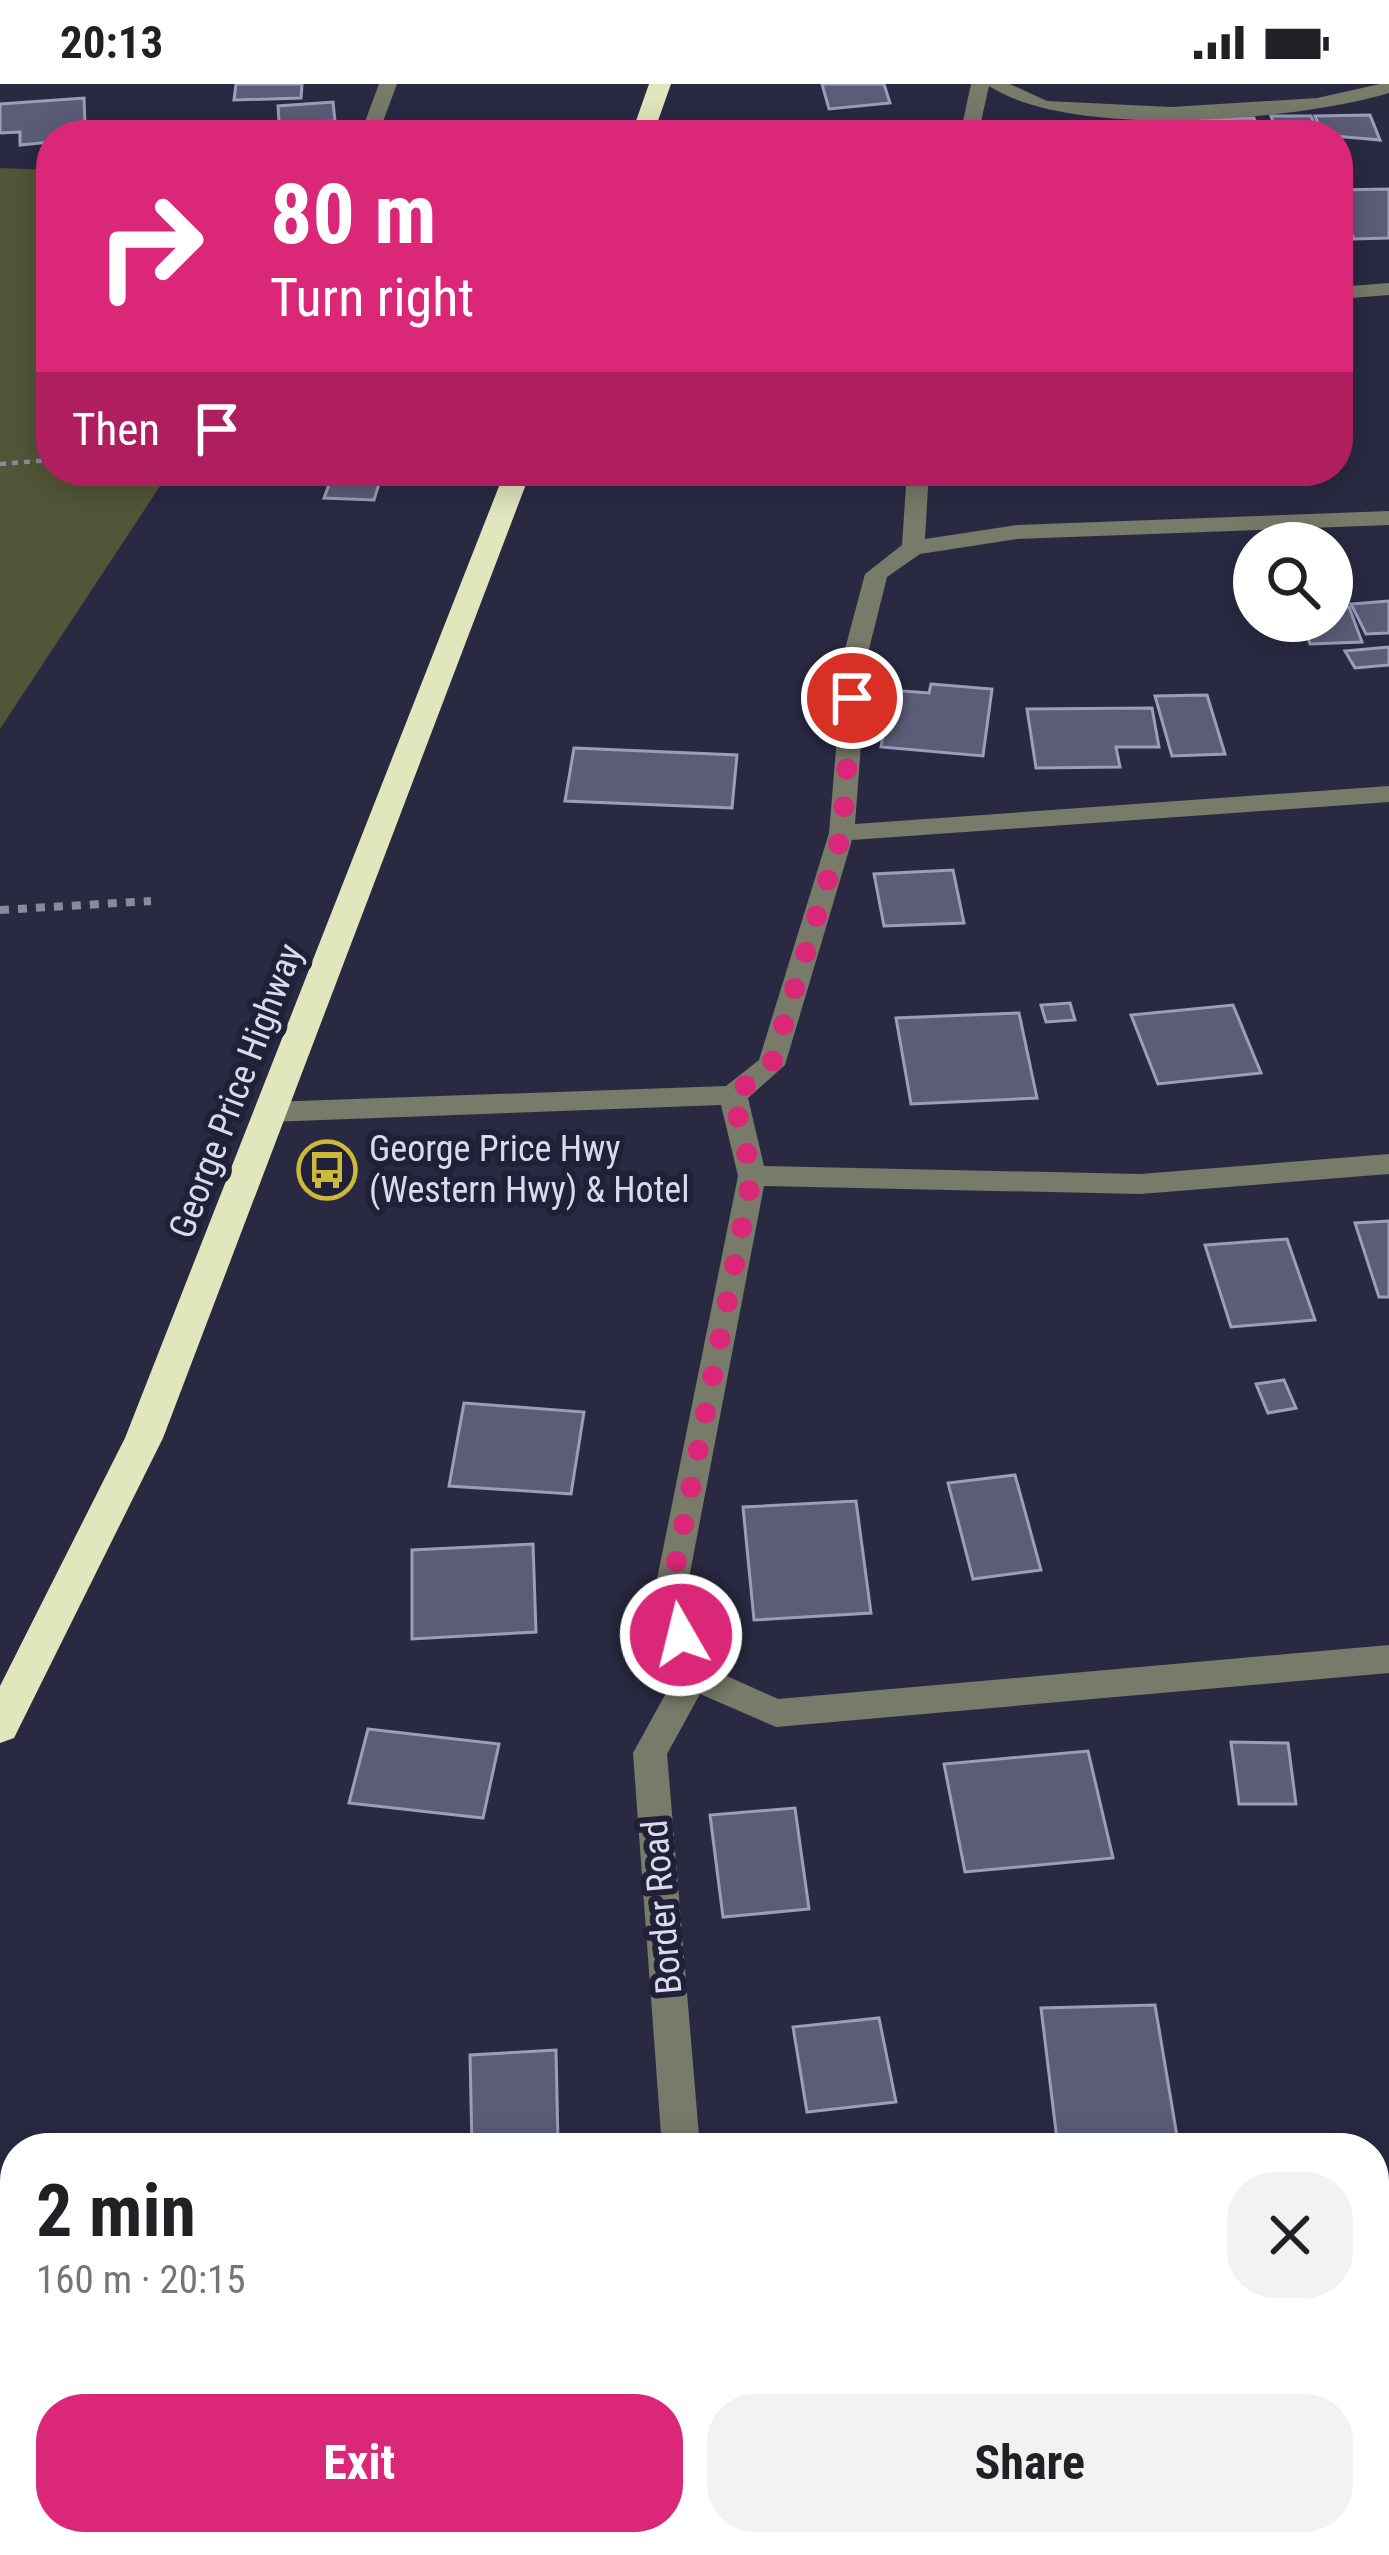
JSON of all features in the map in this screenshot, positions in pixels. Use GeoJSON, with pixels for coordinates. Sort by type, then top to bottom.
{"type":"FeatureCollection","features":[{"type":"Feature","properties":{"kind":"highway"},"geometry":{"type":"LineString","coordinates":[[647,120],[660,84]]}},
{"type":"Feature","properties":{"kind":"highway","name":"George Price Highway"},"geometry":{"type":"LineString","coordinates":[[0,1726],[144,1438],[512,486]]}},
{"type":"Feature","properties":{"kind":"street"},"geometry":{"type":"LineString","coordinates":[[375,120],[388,84]]}},
{"type":"Feature","properties":{"kind":"street"},"geometry":{"type":"LineString","coordinates":[[972,120],[980,84]]}},
{"type":"Feature","properties":{"kind":"street"},"geometry":{"type":"LineString","coordinates":[[997,84],[1043,106],[1195,110],[1355,101],[1389,87]]}},
{"type":"Feature","properties":{"kind":"street"},"geometry":{"type":"LineString","coordinates":[[1353,292],[1389,289]]}},
{"type":"Feature","properties":{"kind":"street"},"geometry":{"type":"LineString","coordinates":[[913,548],[917,486]]}},
{"type":"Feature","properties":{"kind":"street"},"geometry":{"type":"LineString","coordinates":[[269,1112],[733,1095],[771,1066],[842,833],[861,633],[876,574],[913,548],[1017,532],[1389,518]]}},
{"type":"Feature","properties":{"kind":"street"},"geometry":{"type":"LineString","coordinates":[[842,833],[1389,794]]}},
{"type":"Feature","properties":{"kind":"street"},"geometry":{"type":"LineString","coordinates":[[733,1095],[752,1176],[670,1594],[693,1676],[776,1712],[1389,1659]]}},
{"type":"Feature","properties":{"kind":"street"},"geometry":{"type":"LineString","coordinates":[[752,1176],[1139,1184],[1389,1164]]}},
{"type":"Feature","properties":{"kind":"street","name":"Border Road"},"geometry":{"type":"LineString","coordinates":[[680,2133],[650,1753],[693,1676]]}},
{"type":"Feature","properties":{"kind":"path"},"geometry":{"type":"LineString","coordinates":[[0,464],[36,461]]}},
{"type":"Feature","properties":{"kind":"path"},"geometry":{"type":"LineString","coordinates":[[0,910],[151,901]]}},
{"type":"Feature","properties":{"kind":"green space"},"geometry":{"type":"Polygon","coordinates":[[[0,168],[36,169],[36,486],[160,486],[0,729],[0,168]]]}},
{"type":"Feature","properties":{"kind":"building"},"geometry":{"type":"Polygon","coordinates":[[[236,84],[302,84],[301,98],[234,100],[236,84]]]}},
{"type":"Feature","properties":{"kind":"building"},"geometry":{"type":"Polygon","coordinates":[[[822,84],[884,84],[890,103],[829,109],[822,84]]]}},
{"type":"Feature","properties":{"kind":"building"},"geometry":{"type":"Polygon","coordinates":[[[84,98],[85,120],[36,120],[36,143],[20,145],[20,132],[0,133],[0,104],[84,98]]]}},
{"type":"Feature","properties":{"kind":"building"},"geometry":{"type":"Polygon","coordinates":[[[333,102],[335,120],[279,120],[278,106],[333,102]]]}},
{"type":"Feature","properties":{"kind":"building"},"geometry":{"type":"Polygon","coordinates":[[[1370,115],[1380,140],[1353,138],[1353,120],[1317,120],[1315,116],[1370,115]]]}},
{"type":"Feature","properties":{"kind":"building"},"geometry":{"type":"Polygon","coordinates":[[[1271,116],[1311,116],[1313,120],[1272,120],[1271,116]]]}},
{"type":"Feature","properties":{"kind":"building"},"geometry":{"type":"Polygon","coordinates":[[[1389,189],[1389,238],[1354,239],[1353,190],[1389,189]]]}},
{"type":"Feature","properties":{"kind":"building"},"geometry":{"type":"Polygon","coordinates":[[[328,486],[378,486],[374,500],[324,498],[328,486]]]}},
{"type":"Feature","properties":{"kind":"building"},"geometry":{"type":"Polygon","coordinates":[[[1389,601],[1389,633],[1366,634],[1353,604],[1389,601]]]}},
{"type":"Feature","properties":{"kind":"building"},"geometry":{"type":"Polygon","coordinates":[[[1353,618],[1362,642],[1310,644],[1353,642],[1353,618]]]}},
{"type":"Feature","properties":{"kind":"building"},"geometry":{"type":"Polygon","coordinates":[[[1389,647],[1389,665],[1355,668],[1345,651],[1389,647]]]}},
{"type":"Feature","properties":{"kind":"building"},"geometry":{"type":"Polygon","coordinates":[[[931,684],[992,689],[983,756],[881,747],[890,690],[929,693],[931,684]]]}},
{"type":"Feature","properties":{"kind":"building"},"geometry":{"type":"Polygon","coordinates":[[[1207,695],[1225,754],[1172,756],[1155,696],[1207,695]]]}},
{"type":"Feature","properties":{"kind":"building"},"geometry":{"type":"Polygon","coordinates":[[[1152,708],[1159,747],[1116,747],[1120,767],[1036,768],[1027,709],[1152,708]]]}},
{"type":"Feature","properties":{"kind":"building"},"geometry":{"type":"Polygon","coordinates":[[[574,748],[737,755],[732,808],[565,801],[574,748]]]}},
{"type":"Feature","properties":{"kind":"building"},"geometry":{"type":"Polygon","coordinates":[[[953,870],[964,923],[884,926],[874,874],[953,870]]]}},
{"type":"Feature","properties":{"kind":"building"},"geometry":{"type":"Polygon","coordinates":[[[1070,1003],[1075,1020],[1046,1022],[1041,1005],[1070,1003]]]}},
{"type":"Feature","properties":{"kind":"building"},"geometry":{"type":"Polygon","coordinates":[[[1233,1005],[1261,1073],[1158,1084],[1131,1015],[1233,1005]]]}},
{"type":"Feature","properties":{"kind":"building"},"geometry":{"type":"Polygon","coordinates":[[[1019,1013],[1037,1098],[911,1104],[896,1018],[1019,1013]]]}},
{"type":"Feature","properties":{"kind":"building"},"geometry":{"type":"Polygon","coordinates":[[[1389,1221],[1389,1297],[1379,1297],[1355,1223],[1389,1221]]]}},
{"type":"Feature","properties":{"kind":"building"},"geometry":{"type":"Polygon","coordinates":[[[1287,1239],[1315,1320],[1231,1327],[1205,1245],[1287,1239]]]}},
{"type":"Feature","properties":{"kind":"building"},"geometry":{"type":"Polygon","coordinates":[[[1284,1380],[1296,1408],[1268,1413],[1256,1384],[1284,1380]]]}},
{"type":"Feature","properties":{"kind":"building"},"geometry":{"type":"Polygon","coordinates":[[[464,1403],[584,1412],[571,1494],[449,1486],[464,1403]]]}},
{"type":"Feature","properties":{"kind":"building"},"geometry":{"type":"Polygon","coordinates":[[[1015,1475],[1041,1570],[973,1579],[948,1483],[1015,1475]]]}},
{"type":"Feature","properties":{"kind":"building"},"geometry":{"type":"Polygon","coordinates":[[[856,1501],[871,1613],[754,1620],[743,1507],[856,1501]]]}},
{"type":"Feature","properties":{"kind":"building"},"geometry":{"type":"Polygon","coordinates":[[[533,1544],[536,1632],[412,1639],[412,1550],[533,1544]]]}},
{"type":"Feature","properties":{"kind":"building"},"geometry":{"type":"Polygon","coordinates":[[[368,1729],[499,1744],[483,1818],[349,1803],[368,1729]]]}},
{"type":"Feature","properties":{"kind":"building"},"geometry":{"type":"Polygon","coordinates":[[[1231,1742],[1288,1743],[1296,1804],[1239,1804],[1231,1742]]]}},
{"type":"Feature","properties":{"kind":"building"},"geometry":{"type":"Polygon","coordinates":[[[1088,1751],[1113,1858],[965,1872],[944,1764],[1088,1751]]]}},
{"type":"Feature","properties":{"kind":"building"},"geometry":{"type":"Polygon","coordinates":[[[795,1808],[809,1909],[723,1917],[710,1815],[795,1808]]]}},
{"type":"Feature","properties":{"kind":"building"},"geometry":{"type":"Polygon","coordinates":[[[1155,2005],[1176,2133],[1056,2133],[1041,2008],[1155,2005]]]}},
{"type":"Feature","properties":{"kind":"building"},"geometry":{"type":"Polygon","coordinates":[[[879,2018],[896,2102],[807,2112],[793,2027],[879,2018]]]}},
{"type":"Feature","properties":{"kind":"building"},"geometry":{"type":"Polygon","coordinates":[[[556,2050],[558,2133],[472,2133],[470,2055],[556,2050]]]}},
{"type":"Feature","properties":{"kind":"place","name":"George Price Hwy (Western Hwy) & Hotel"},"geometry":{"type":"Point","coordinates":[327,1170]}},
{"type":"Feature","properties":{"kind":"route"},"geometry":{"type":"LineString","coordinates":[[681,1635],[670,1594],[752,1176],[733,1095],[771,1066],[842,833],[852,698]]}}]}
